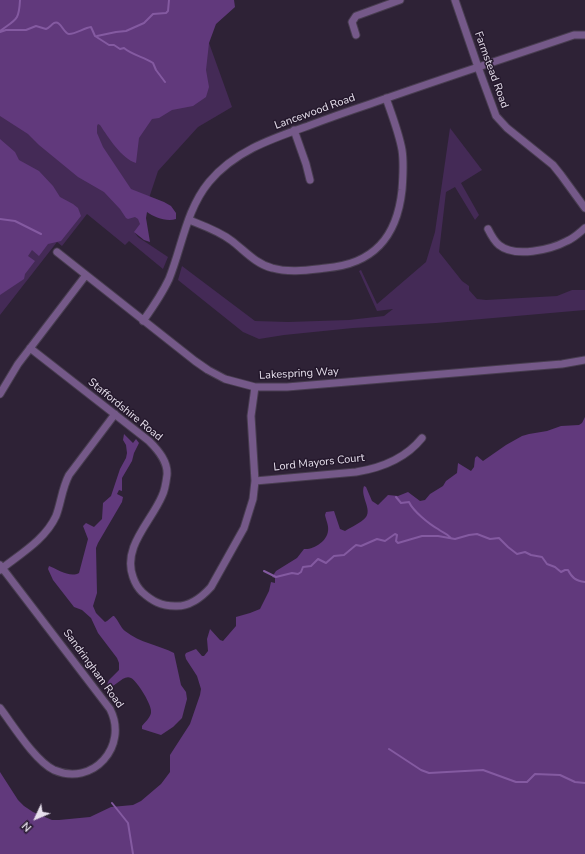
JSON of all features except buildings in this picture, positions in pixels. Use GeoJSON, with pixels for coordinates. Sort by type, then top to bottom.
{"type":"FeatureCollection","features":[{"type":"Feature","properties":{"kind":"street"},"geometry":{"type":"LineString","coordinates":[[356,35],[352,22],[356,16],[400,0]]}},
{"type":"Feature","properties":{"kind":"street","name":"Farmstead Road"},"geometry":{"type":"LineString","coordinates":[[455,0],[492,108],[500,122],[553,165],[585,208]]}},
{"type":"Feature","properties":{"kind":"street","name":"Lancewood Road"},"geometry":{"type":"LineString","coordinates":[[144,321],[163,291],[169,278],[195,203],[209,183],[232,160],[259,144],[294,130],[574,35],[585,35]]}},
{"type":"Feature","properties":{"kind":"street"},"geometry":{"type":"LineString","coordinates":[[189,220],[215,231],[231,240],[263,265],[276,269],[292,271],[338,267],[362,260],[373,252],[390,232],[395,222],[401,200],[403,164],[402,151],[386,98]]}},
{"type":"Feature","properties":{"kind":"street"},"geometry":{"type":"LineString","coordinates":[[294,130],[310,180]]}},
{"type":"Feature","properties":{"kind":"street"},"geometry":{"type":"LineString","coordinates":[[488,230],[498,244],[512,251],[520,252],[554,247],[569,240],[585,228]]}},
{"type":"Feature","properties":{"kind":"street","name":"Lakespring Way"},"geometry":{"type":"LineString","coordinates":[[57,252],[208,370],[225,379],[255,387],[287,387],[350,382],[562,364],[585,360]]}},
{"type":"Feature","properties":{"kind":"street"},"geometry":{"type":"LineString","coordinates":[[0,394],[9,377],[86,275]]}},
{"type":"Feature","properties":{"kind":"street","name":"Staffordshire Road"},"geometry":{"type":"LineString","coordinates":[[30,348],[153,445],[161,455],[166,465],[166,485],[162,496],[135,544],[130,563],[134,581],[140,591],[157,603],[166,606],[186,605],[195,601],[204,594],[211,587],[244,528],[250,511],[255,480],[251,416],[255,387]]}},
{"type":"Feature","properties":{"kind":"street"},"geometry":{"type":"LineString","coordinates":[[1,567],[47,531],[57,514],[69,475],[115,414]]}},
{"type":"Feature","properties":{"kind":"street","name":"Lord Mayors Court"},"geometry":{"type":"LineString","coordinates":[[255,480],[369,470],[402,456],[416,446],[422,438]]}},
{"type":"Feature","properties":{"kind":"street","name":"Sandringham Road"},"geometry":{"type":"LineString","coordinates":[[0,708],[35,754],[52,769],[60,772],[70,774],[89,771],[103,760],[113,747],[116,728],[115,718],[110,709],[1,567]]}},
{"type":"Feature","properties":{"kind":"shaded area"},"geometry":{"type":"Polygon","coordinates":[[[0,0],[200,18],[232,107],[198,127],[158,171],[139,228],[135,233],[138,237],[168,257],[163,269],[129,241],[125,245],[87,214],[62,246],[57,242],[0,315],[0,0]]]}},
{"type":"Feature","properties":{"kind":"shaded area"},"geometry":{"type":"Polygon","coordinates":[[[0,0],[234,0],[235,7],[216,24],[209,43],[206,70],[209,87],[206,97],[193,106],[172,110],[159,118],[152,119],[139,138],[136,163],[131,161],[121,152],[100,125],[98,124],[97,126],[97,133],[103,147],[131,189],[164,202],[171,206],[176,213],[176,219],[168,220],[147,212],[146,218],[150,242],[144,240],[134,232],[140,224],[138,219],[135,217],[128,219],[126,218],[120,209],[104,192],[78,177],[28,134],[0,116],[0,0]]]}},
{"type":"Feature","properties":{"kind":"shaded area"},"geometry":{"type":"Polygon","coordinates":[[[450,128],[482,170],[461,183],[479,215],[475,220],[455,187],[446,192],[439,252],[462,281],[469,286],[469,290],[477,299],[486,300],[557,296],[572,290],[585,290],[585,310],[436,323],[353,328],[259,339],[243,332],[178,280],[182,266],[255,321],[288,322],[349,320],[384,316],[393,309],[377,311],[359,271],[361,270],[377,304],[426,262],[435,232],[450,128]]]}},
{"type":"Feature","properties":{"kind":"shaded area"},"geometry":{"type":"Polygon","coordinates":[[[0,139],[15,152],[19,160],[39,171],[53,186],[60,197],[78,208],[81,216],[61,241],[48,244],[39,256],[32,250],[28,256],[35,261],[25,274],[24,279],[0,295],[0,139]]]}},
{"type":"Feature","properties":{"kind":"shaded area"},"geometry":{"type":"Polygon","coordinates":[[[585,417],[585,854],[0,854],[0,772],[18,800],[24,806],[33,812],[52,820],[90,817],[111,807],[133,805],[141,801],[161,784],[170,772],[170,755],[190,724],[200,695],[201,689],[197,676],[186,659],[186,653],[196,649],[202,656],[204,656],[208,651],[207,639],[210,629],[220,640],[223,641],[236,626],[236,617],[260,609],[269,591],[271,582],[275,583],[275,578],[272,577],[276,571],[297,558],[304,549],[312,548],[323,541],[327,535],[328,529],[325,515],[326,512],[334,511],[340,529],[345,531],[366,517],[368,510],[363,494],[364,486],[366,487],[372,501],[378,505],[388,495],[398,496],[408,492],[420,501],[425,500],[430,494],[443,486],[446,481],[457,473],[458,463],[471,471],[474,467],[475,458],[477,456],[483,461],[522,436],[547,431],[561,426],[579,425],[585,417]]]}},
{"type":"Feature","properties":{"kind":"shaded area"},"geometry":{"type":"Polygon","coordinates":[[[124,434],[133,443],[136,439],[139,443],[132,461],[122,478],[122,491],[119,490],[117,494],[123,497],[122,502],[96,548],[97,593],[93,606],[96,613],[105,622],[114,616],[123,629],[131,635],[174,653],[181,685],[186,692],[187,699],[182,718],[173,727],[161,735],[142,729],[142,726],[149,718],[151,710],[144,694],[134,680],[128,677],[112,686],[106,687],[109,680],[119,670],[117,658],[98,633],[91,618],[82,610],[74,607],[53,580],[48,569],[49,566],[68,574],[79,573],[88,539],[83,526],[86,523],[94,527],[102,519],[103,503],[111,496],[120,469],[126,458],[126,445],[123,440],[124,434]]]}},
{"type":"Feature","properties":{"kind":"waterway"},"geometry":{"type":"LineString","coordinates":[[0,31],[16,19],[19,12],[20,0]]}},
{"type":"Feature","properties":{"kind":"waterway"},"geometry":{"type":"LineString","coordinates":[[97,36],[126,31],[144,23],[153,14],[166,13],[168,11],[169,0]]}},
{"type":"Feature","properties":{"kind":"waterway"},"geometry":{"type":"LineString","coordinates":[[0,32],[6,30],[26,30],[36,26],[46,29],[54,23],[58,23],[69,34],[91,27],[95,36],[109,45],[114,45],[120,49],[124,48],[153,63],[156,70],[165,82]]}},
{"type":"Feature","properties":{"kind":"waterway"},"geometry":{"type":"LineString","coordinates":[[0,219],[15,221],[41,234]]}},
{"type":"Feature","properties":{"kind":"waterway"},"geometry":{"type":"LineString","coordinates":[[396,497],[401,503],[409,502],[422,517],[451,538]]}},
{"type":"Feature","properties":{"kind":"waterway"},"geometry":{"type":"LineString","coordinates":[[264,571],[276,577],[292,573],[298,574],[301,572],[303,567],[311,566],[318,559],[326,563],[334,556],[344,555],[356,545],[361,546],[377,539],[385,541],[395,534],[397,535],[396,541],[398,543],[422,536],[438,536],[455,539],[477,534],[490,539],[499,538],[517,554],[525,552],[542,557],[547,564],[555,567],[561,572],[568,570],[575,579],[585,582]]}},
{"type":"Feature","properties":{"kind":"waterway"},"geometry":{"type":"LineString","coordinates":[[389,749],[421,770],[429,773],[483,770],[516,782],[527,782],[535,774],[560,775],[575,782],[585,783]]}},
{"type":"Feature","properties":{"kind":"waterway"},"geometry":{"type":"LineString","coordinates":[[112,803],[128,823],[133,854]]}}]}
